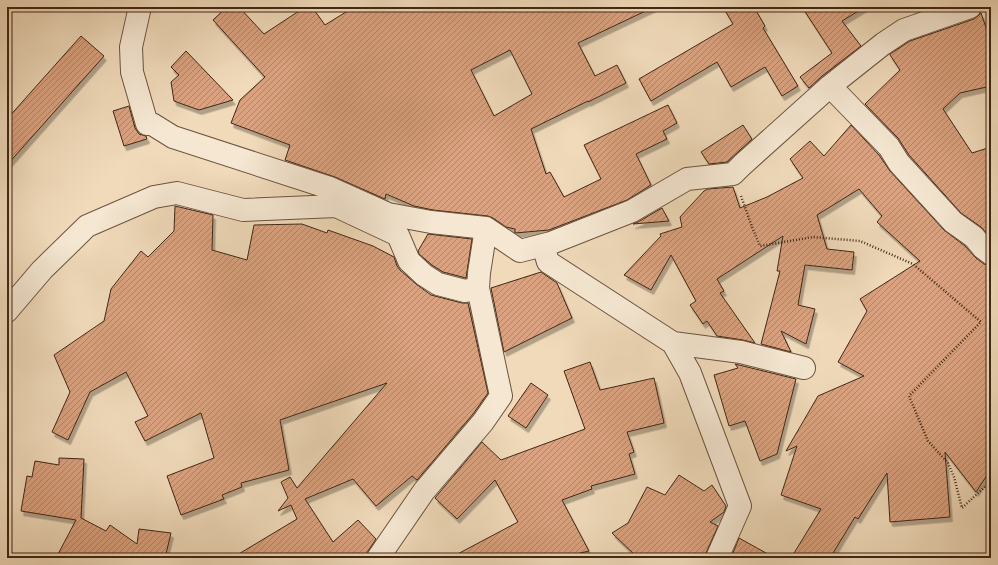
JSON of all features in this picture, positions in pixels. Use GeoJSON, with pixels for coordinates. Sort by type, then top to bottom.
{"type":"FeatureCollection","features":[{"type":"Feature","properties":{"kind":"street"},"geometry":{"type":"LineString","coordinates":[[140,7],[131,47],[132,72],[148,124],[152,124],[173,137],[330,188],[388,214],[431,222],[486,228],[520,251],[543,245],[632,211],[687,179],[733,174],[830,86],[883,44],[904,30],[970,7]]}},
{"type":"Feature","properties":{"kind":"street"},"geometry":{"type":"LineString","coordinates":[[830,86],[889,147],[899,163],[953,222],[974,237],[983,248],[991,254]]}},
{"type":"Feature","properties":{"kind":"street"},"geometry":{"type":"LineString","coordinates":[[7,311],[42,270],[87,226],[154,197],[177,193],[242,210],[336,206],[398,235],[409,260],[424,275],[438,284],[465,291],[478,288]]}},
{"type":"Feature","properties":{"kind":"street"},"geometry":{"type":"LineString","coordinates":[[378,558],[424,491],[483,422],[501,396],[478,288],[486,228]]}},
{"type":"Feature","properties":{"kind":"street"},"geometry":{"type":"LineString","coordinates":[[543,245],[548,262],[673,343],[741,352],[804,368]]}},
{"type":"Feature","properties":{"kind":"street"},"geometry":{"type":"LineString","coordinates":[[673,343],[690,373],[740,506],[717,558]]}},
{"type":"Feature","properties":{"kind":"path"},"geometry":{"type":"LineString","coordinates":[[733,174],[760,246],[813,237],[860,241],[913,264],[981,322],[909,396],[928,441],[948,463],[954,477],[962,508],[991,481]]}},
{"type":"Feature","properties":{"kind":"building"},"geometry":{"type":"Polygon","coordinates":[[[227,7],[239,7],[264,34],[305,7],[312,7],[325,25],[354,7],[654,7],[578,43],[595,76],[617,65],[626,83],[531,129],[546,174],[550,172],[564,197],[601,179],[584,145],[668,105],[677,123],[663,131],[667,139],[636,154],[651,185],[627,200],[549,230],[515,233],[515,229],[506,227],[488,216],[433,210],[414,206],[386,194],[385,199],[335,177],[285,160],[290,145],[231,123],[240,100],[265,77],[213,20],[227,7]],[[510,50],[471,70],[494,116],[532,94],[510,50]]]}},
{"type":"Feature","properties":{"kind":"building"},"geometry":{"type":"Polygon","coordinates":[[[723,7],[754,7],[765,26],[763,28],[798,86],[782,96],[765,67],[731,87],[717,62],[651,101],[639,79],[733,24],[723,7]]]}},
{"type":"Feature","properties":{"kind":"building"},"geometry":{"type":"Polygon","coordinates":[[[802,7],[865,7],[842,21],[861,46],[809,88],[800,77],[832,53],[802,7]]]}},
{"type":"Feature","properties":{"kind":"building"},"geometry":{"type":"Polygon","coordinates":[[[981,13],[991,42],[991,86],[960,93],[943,109],[972,153],[991,147],[991,238],[981,227],[961,213],[909,155],[898,138],[865,104],[900,70],[890,54],[910,41],[974,19],[981,13]]]}},
{"type":"Feature","properties":{"kind":"building"},"geometry":{"type":"Polygon","coordinates":[[[81,36],[104,56],[7,165],[7,119],[81,36]]]}},
{"type":"Feature","properties":{"kind":"building"},"geometry":{"type":"Polygon","coordinates":[[[186,51],[233,100],[199,110],[174,101],[171,82],[179,75],[171,67],[186,51]]]}},
{"type":"Feature","properties":{"kind":"building"},"geometry":{"type":"Polygon","coordinates":[[[129,106],[135,128],[139,134],[146,136],[147,139],[124,146],[113,111],[129,106]]]}},
{"type":"Feature","properties":{"kind":"building"},"geometry":{"type":"Polygon","coordinates":[[[743,125],[752,139],[727,162],[709,164],[701,152],[743,125]]]}},
{"type":"Feature","properties":{"kind":"building"},"geometry":{"type":"Polygon","coordinates":[[[851,125],[879,155],[890,171],[944,230],[965,246],[976,258],[984,264],[991,266],[991,469],[976,492],[945,452],[950,517],[890,522],[887,473],[858,519],[855,517],[830,558],[791,558],[821,509],[781,495],[797,446],[786,451],[818,396],[864,376],[838,362],[867,311],[860,299],[920,261],[877,222],[882,216],[859,189],[817,215],[827,249],[854,252],[852,270],[805,265],[798,305],[815,309],[806,344],[781,331],[791,352],[761,344],[780,271],[777,271],[783,236],[717,279],[724,291],[720,293],[755,343],[717,336],[707,321],[703,324],[690,305],[696,301],[671,255],[651,290],[624,275],[661,236],[660,234],[682,227],[680,217],[704,191],[708,189],[733,187],[740,208],[767,197],[803,178],[790,159],[810,141],[824,156],[851,125]]]}},
{"type":"Feature","properties":{"kind":"building"},"geometry":{"type":"Polygon","coordinates":[[[175,206],[213,215],[212,250],[247,260],[254,225],[302,224],[327,233],[328,230],[373,246],[394,257],[400,270],[431,295],[462,303],[468,303],[488,393],[473,414],[417,480],[412,476],[376,506],[353,479],[305,499],[333,542],[358,520],[376,539],[368,551],[366,558],[232,558],[297,519],[291,505],[278,511],[288,498],[281,482],[290,477],[297,488],[387,383],[280,420],[289,470],[241,483],[242,487],[222,495],[224,499],[181,515],[167,476],[214,458],[201,413],[145,441],[135,422],[148,416],[126,372],[90,392],[68,440],[52,432],[70,392],[54,355],[104,321],[111,289],[141,251],[148,257],[174,231],[175,206]]]}},
{"type":"Feature","properties":{"kind":"building"},"geometry":{"type":"Polygon","coordinates":[[[662,208],[669,221],[633,224],[638,222],[662,208]]]}},
{"type":"Feature","properties":{"kind":"building"},"geometry":{"type":"Polygon","coordinates":[[[428,234],[472,239],[466,278],[443,272],[419,254],[418,251],[428,234]]]}},
{"type":"Feature","properties":{"kind":"building"},"geometry":{"type":"Polygon","coordinates":[[[541,272],[557,283],[572,318],[504,352],[491,288],[541,272]]]}},
{"type":"Feature","properties":{"kind":"building"},"geometry":{"type":"Polygon","coordinates":[[[590,362],[600,390],[654,378],[664,423],[627,432],[634,452],[629,454],[635,474],[591,486],[592,489],[562,500],[589,551],[559,558],[450,558],[518,522],[495,480],[457,519],[435,498],[482,442],[501,460],[585,429],[564,371],[590,362]]]}},
{"type":"Feature","properties":{"kind":"building"},"geometry":{"type":"Polygon","coordinates":[[[735,364],[796,379],[777,454],[760,461],[745,421],[729,426],[714,375],[738,368],[735,364]]]}},
{"type":"Feature","properties":{"kind":"building"},"geometry":{"type":"Polygon","coordinates":[[[531,383],[548,395],[526,428],[508,416],[531,383]]]}},
{"type":"Feature","properties":{"kind":"building"},"geometry":{"type":"Polygon","coordinates":[[[59,458],[84,459],[81,518],[106,531],[110,525],[137,544],[139,529],[171,533],[165,558],[56,558],[76,520],[21,511],[27,476],[32,477],[35,461],[59,465],[59,458]]]}},
{"type":"Feature","properties":{"kind":"building"},"geometry":{"type":"Polygon","coordinates":[[[679,475],[704,491],[712,485],[726,506],[724,512],[710,522],[718,526],[705,558],[638,558],[612,533],[628,523],[647,487],[665,495],[679,475]]]}},
{"type":"Feature","properties":{"kind":"building"},"geometry":{"type":"Polygon","coordinates":[[[739,538],[775,558],[731,558],[739,538]]]}}]}
